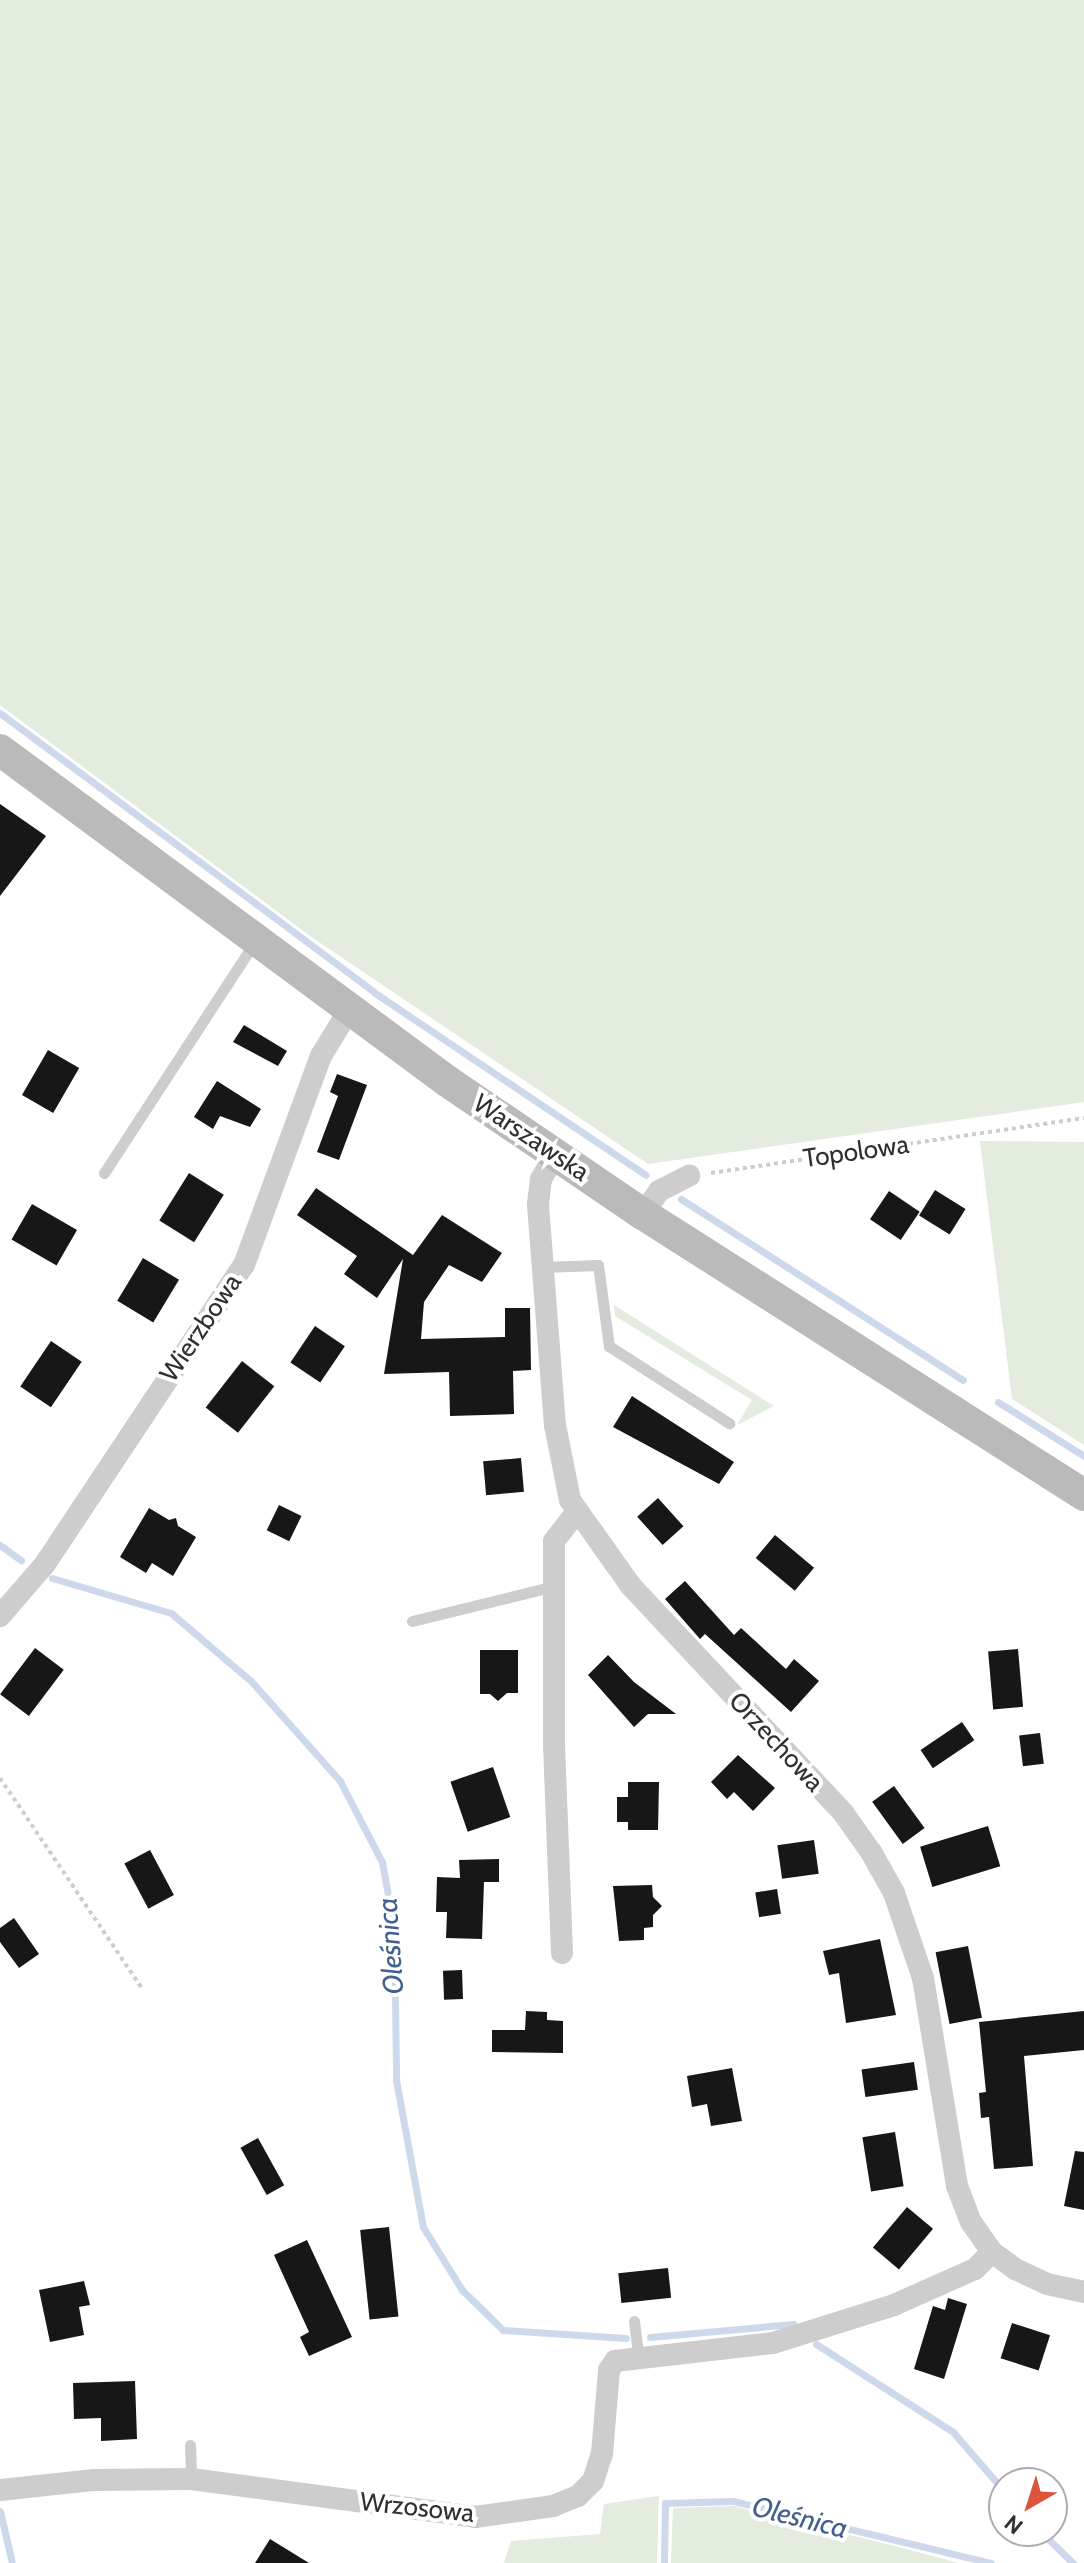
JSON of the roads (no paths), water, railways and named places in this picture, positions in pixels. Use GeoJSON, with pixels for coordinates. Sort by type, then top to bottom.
{"type":"FeatureCollection","features":[{"type":"Feature","properties":{"kind":"main road","name":"Warszawska"},"geometry":{"type":"LineString","coordinates":[[0,750],[349,1010],[555,1155],[1084,1495]]}},
{"type":"Feature","properties":{"kind":"street","name":"Wierzbowa"},"geometry":{"type":"LineString","coordinates":[[0,1616],[45,1564],[244,1265],[321,1056],[349,1010]]}},
{"type":"Feature","properties":{"kind":"street","name":"Orzechowa"},"geometry":{"type":"LineString","coordinates":[[555,1155],[539,1190],[558,1448],[565,1489],[577,1512],[631,1586],[844,1814],[884,1872],[923,1978],[957,2186],[971,2222],[992,2252],[1031,2278],[1084,2292]]}},
{"type":"Feature","properties":{"kind":"street"},"geometry":{"type":"LineString","coordinates":[[643,1214],[659,1191],[689,1176]]}},
{"type":"Feature","properties":{"kind":"street"},"geometry":{"type":"LineString","coordinates":[[562,1953],[554,1748],[554,1586],[556,1534],[577,1512]]}},
{"type":"Feature","properties":{"kind":"street","name":"Wrzosowa"},"geometry":{"type":"LineString","coordinates":[[0,2490],[94,2480],[191,2479],[475,2517],[553,2506],[578,2496],[593,2481],[602,2454],[609,2370],[615,2361],[758,2348],[946,2282],[975,2269],[992,2252]]}},
{"type":"Feature","properties":{"kind":"lane"},"geometry":{"type":"LineString","coordinates":[[104,1173],[255,940]]}},
{"type":"Feature","properties":{"kind":"lane"},"geometry":{"type":"LineString","coordinates":[[543,1267],[598,1265],[609,1346],[729,1423]]}},
{"type":"Feature","properties":{"kind":"lane"},"geometry":{"type":"LineString","coordinates":[[412,1621],[554,1586]]}},
{"type":"Feature","properties":{"kind":"lane"},"geometry":{"type":"LineString","coordinates":[[634,2321],[639,2360]]}},
{"type":"Feature","properties":{"kind":"lane"},"geometry":{"type":"LineString","coordinates":[[190,2445],[191,2479]]}},
{"type":"Feature","properties":{"kind":"waterway"},"geometry":{"type":"LineString","coordinates":[[0,713],[375,993],[646,1175]]}},
{"type":"Feature","properties":{"kind":"waterway"},"geometry":{"type":"LineString","coordinates":[[681,1199],[963,1380]]}},
{"type":"Feature","properties":{"kind":"waterway"},"geometry":{"type":"LineString","coordinates":[[998,1402],[1084,1456]]}},
{"type":"Feature","properties":{"kind":"waterway","name":"Oleśnica"},"geometry":{"type":"LineString","coordinates":[[0,1545],[21,1560]]}},
{"type":"Feature","properties":{"kind":"waterway","name":"Oleśnica"},"geometry":{"type":"LineString","coordinates":[[52,1578],[171,1613],[251,1681],[340,1781],[382,1862],[394,1928],[396,2080],[423,2227],[462,2290],[503,2330],[626,2338]]}},
{"type":"Feature","properties":{"kind":"waterway","name":"Oleśnica"},"geometry":{"type":"LineString","coordinates":[[650,2337],[793,2324]]}},
{"type":"Feature","properties":{"kind":"waterway","name":"Oleśnica"},"geometry":{"type":"LineString","coordinates":[[816,2344],[953,2432],[988,2472]]}},
{"type":"Feature","properties":{"kind":"waterway","name":"Oleśnica"},"geometry":{"type":"LineString","coordinates":[[664,2563],[665,2503],[733,2501],[991,2563]]}},
{"type":"Feature","properties":{"kind":"waterway","name":"Oleśnica"},"geometry":{"type":"LineString","coordinates":[[0,2511],[12,2563]]}},
{"type":"Feature","properties":{"kind":"waterway","name":"Oleśnica"},"geometry":{"type":"LineString","coordinates":[[1056,2547],[1073,2563]]}}]}
